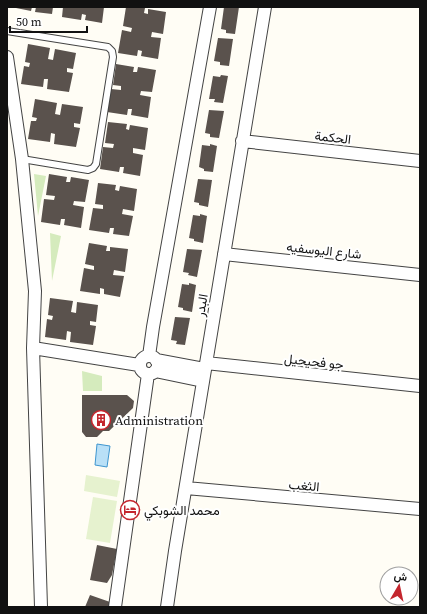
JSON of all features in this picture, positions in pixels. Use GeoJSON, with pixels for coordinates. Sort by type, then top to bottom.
{"type":"FeatureCollection","features":[{"type":"Feature","properties":{"kind":"street"},"geometry":{"type":"LineString","coordinates":[[115,607],[152,365],[153,327],[210,7]]}},
{"type":"Feature","properties":{"kind":"street","name":"البدر"},"geometry":{"type":"LineString","coordinates":[[171,607],[175,551],[264,7]]}},
{"type":"Feature","properties":{"kind":"street"},"geometry":{"type":"LineString","coordinates":[[7,57],[22,159],[35,291],[33,348],[41,607]]}},
{"type":"Feature","properties":{"kind":"street","name":"الحكمة"},"geometry":{"type":"LineString","coordinates":[[242,141],[420,161]]}},
{"type":"Feature","properties":{"kind":"street","name":"شارع اليوسفيه"},"geometry":{"type":"LineString","coordinates":[[224,254],[420,275]]}},
{"type":"Feature","properties":{"kind":"street"},"geometry":{"type":"LineString","coordinates":[[33,348],[139,365],[141,370],[152,365]]}},
{"type":"Feature","properties":{"kind":"street","name":"جو فحيحيل"},"geometry":{"type":"LineString","coordinates":[[152,365],[204,371],[420,386]]}},
{"type":"Feature","properties":{"kind":"street","name":"الثغب"},"geometry":{"type":"LineString","coordinates":[[186,488],[420,509]]}},
{"type":"Feature","properties":{"kind":"lane"},"geometry":{"type":"LineString","coordinates":[[7,31],[108,47],[112,51],[113,57],[96,164],[93,168],[88,170],[22,159]]}},
{"type":"Feature","properties":{"kind":"green space"},"geometry":{"type":"Polygon","coordinates":[[[34,174],[46,176],[38,216],[34,174]]]}},
{"type":"Feature","properties":{"kind":"green space"},"geometry":{"type":"Polygon","coordinates":[[[50,233],[61,236],[52,281],[50,233]]]}},
{"type":"Feature","properties":{"kind":"green space"},"geometry":{"type":"Polygon","coordinates":[[[82,371],[102,376],[102,391],[83,391],[82,371]]]}},
{"type":"Feature","properties":{"kind":"green space"},"geometry":{"type":"Polygon","coordinates":[[[86,475],[120,481],[117,497],[84,491],[86,475]]]}},
{"type":"Feature","properties":{"kind":"green space"},"geometry":{"type":"Polygon","coordinates":[[[93,497],[117,501],[110,543],[86,539],[93,497]]]}},
{"type":"Feature","properties":{"kind":"water"},"geometry":{"type":"Polygon","coordinates":[[[97,444],[110,446],[107,467],[95,465],[97,444]]]}},
{"type":"Feature","properties":{"kind":"building"},"geometry":{"type":"Polygon","coordinates":[[[11,7],[32,7],[31,11],[11,7]]]}},
{"type":"Feature","properties":{"kind":"building"},"geometry":{"type":"Polygon","coordinates":[[[36,7],[53,7],[52,14],[35,12],[36,7]]]}},
{"type":"Feature","properties":{"kind":"building"},"geometry":{"type":"Polygon","coordinates":[[[63,7],[104,7],[102,23],[85,20],[86,15],[82,14],[81,20],[62,17],[63,7]]]}},
{"type":"Feature","properties":{"kind":"building"},"geometry":{"type":"Polygon","coordinates":[[[126,7],[145,8],[144,13],[148,14],[148,9],[166,12],[163,34],[152,32],[151,37],[161,38],[158,59],[141,56],[142,51],[138,50],[137,56],[118,53],[122,30],[131,32],[132,28],[123,26],[126,7]]]}},
{"type":"Feature","properties":{"kind":"building"},"geometry":{"type":"Polygon","coordinates":[[[224,7],[239,7],[235,34],[226,33],[226,30],[221,29],[224,7]]]}},
{"type":"Feature","properties":{"kind":"building"},"geometry":{"type":"Polygon","coordinates":[[[218,38],[233,39],[229,66],[220,65],[220,62],[214,61],[218,38]]]}},
{"type":"Feature","properties":{"kind":"building"},"geometry":{"type":"Polygon","coordinates":[[[28,44],[50,48],[48,59],[53,60],[55,49],[76,53],[73,69],[67,68],[67,72],[73,73],[69,92],[47,89],[48,79],[44,79],[43,87],[21,84],[24,66],[29,67],[30,63],[25,62],[28,44]]]}},
{"type":"Feature","properties":{"kind":"building"},"geometry":{"type":"Polygon","coordinates":[[[116,64],[134,67],[133,72],[137,72],[138,67],[156,70],[152,92],[141,91],[140,95],[151,97],[148,118],[131,115],[132,109],[128,109],[127,115],[107,112],[111,89],[121,90],[121,86],[113,85],[116,64]]]}},
{"type":"Feature","properties":{"kind":"building"},"geometry":{"type":"Polygon","coordinates":[[[221,75],[228,76],[223,103],[214,102],[215,99],[209,99],[213,76],[220,77],[221,75]]]}},
{"type":"Feature","properties":{"kind":"building"},"geometry":{"type":"Polygon","coordinates":[[[35,99],[57,103],[55,114],[60,115],[62,104],[83,107],[80,124],[74,123],[74,127],[80,128],[76,147],[54,144],[55,134],[51,133],[50,142],[28,139],[31,121],[36,121],[37,118],[32,117],[35,99]]]}},
{"type":"Feature","properties":{"kind":"building"},"geometry":{"type":"Polygon","coordinates":[[[209,110],[224,111],[219,138],[210,137],[210,134],[205,133],[209,110]]]}},
{"type":"Feature","properties":{"kind":"building"},"geometry":{"type":"Polygon","coordinates":[[[108,122],[127,124],[126,129],[129,130],[130,125],[148,128],[145,150],[133,148],[133,153],[143,155],[140,176],[123,173],[124,167],[120,167],[119,172],[100,169],[103,147],[113,148],[114,144],[105,143],[108,122]]]}},
{"type":"Feature","properties":{"kind":"building"},"geometry":{"type":"Polygon","coordinates":[[[210,144],[217,146],[213,172],[204,171],[204,169],[199,167],[202,145],[210,146],[210,144]]]}},
{"type":"Feature","properties":{"kind":"building"},"geometry":{"type":"Polygon","coordinates":[[[49,174],[67,177],[66,182],[70,182],[71,177],[89,180],[85,202],[74,201],[73,205],[84,207],[81,228],[64,225],[65,219],[61,219],[60,225],[41,222],[44,199],[54,200],[55,196],[46,195],[49,174]]]}},
{"type":"Feature","properties":{"kind":"building"},"geometry":{"type":"Polygon","coordinates":[[[198,179],[212,180],[208,207],[194,202],[198,179]]]}},
{"type":"Feature","properties":{"kind":"building"},"geometry":{"type":"Polygon","coordinates":[[[98,183],[116,185],[115,190],[119,191],[120,186],[137,189],[134,211],[123,209],[122,214],[133,216],[129,236],[113,234],[114,228],[110,228],[109,233],[89,230],[93,208],[103,209],[103,205],[95,204],[98,183]]]}},
{"type":"Feature","properties":{"kind":"building"},"geometry":{"type":"Polygon","coordinates":[[[200,214],[207,216],[203,243],[189,238],[193,215],[200,216],[200,214]]]}},
{"type":"Feature","properties":{"kind":"building"},"geometry":{"type":"Polygon","coordinates":[[[89,243],[107,246],[106,251],[110,251],[110,247],[128,249],[125,272],[114,270],[113,275],[124,276],[120,297],[104,294],[104,289],[100,288],[100,294],[80,291],[84,268],[94,270],[94,266],[85,264],[89,243]]]}},
{"type":"Feature","properties":{"kind":"building"},"geometry":{"type":"Polygon","coordinates":[[[187,249],[202,250],[197,277],[183,272],[187,249]]]}},
{"type":"Feature","properties":{"kind":"building"},"geometry":{"type":"Polygon","coordinates":[[[189,283],[196,285],[192,312],[178,307],[182,284],[189,285],[189,283]]]}},
{"type":"Feature","properties":{"kind":"building"},"geometry":{"type":"Polygon","coordinates":[[[50,298],[73,301],[71,312],[76,313],[77,302],[98,305],[96,322],[90,321],[90,325],[96,326],[93,345],[70,342],[71,332],[67,331],[66,340],[45,337],[47,319],[52,320],[53,316],[48,315],[50,298]]]}},
{"type":"Feature","properties":{"kind":"building"},"geometry":{"type":"Polygon","coordinates":[[[175,317],[190,318],[185,345],[176,344],[177,341],[171,340],[175,317]]]}},
{"type":"Feature","properties":{"kind":"building","name":"Administration"},"geometry":{"type":"Polygon","coordinates":[[[82,395],[127,395],[134,401],[133,408],[109,431],[103,431],[97,437],[86,437],[82,432],[82,395]]]}},
{"type":"Feature","properties":{"kind":"building"},"geometry":{"type":"Polygon","coordinates":[[[97,545],[117,549],[112,575],[107,583],[90,580],[97,545]]]}},
{"type":"Feature","properties":{"kind":"building"},"geometry":{"type":"Polygon","coordinates":[[[90,595],[110,602],[109,607],[85,607],[90,595]]]}},
{"type":"Feature","properties":{"kind":"place","name":"Administration"},"geometry":{"type":"Point","coordinates":[101,420]}},
{"type":"Feature","properties":{"kind":"place","name":"محمد الشوبكي"},"geometry":{"type":"Point","coordinates":[130,510]}}]}
